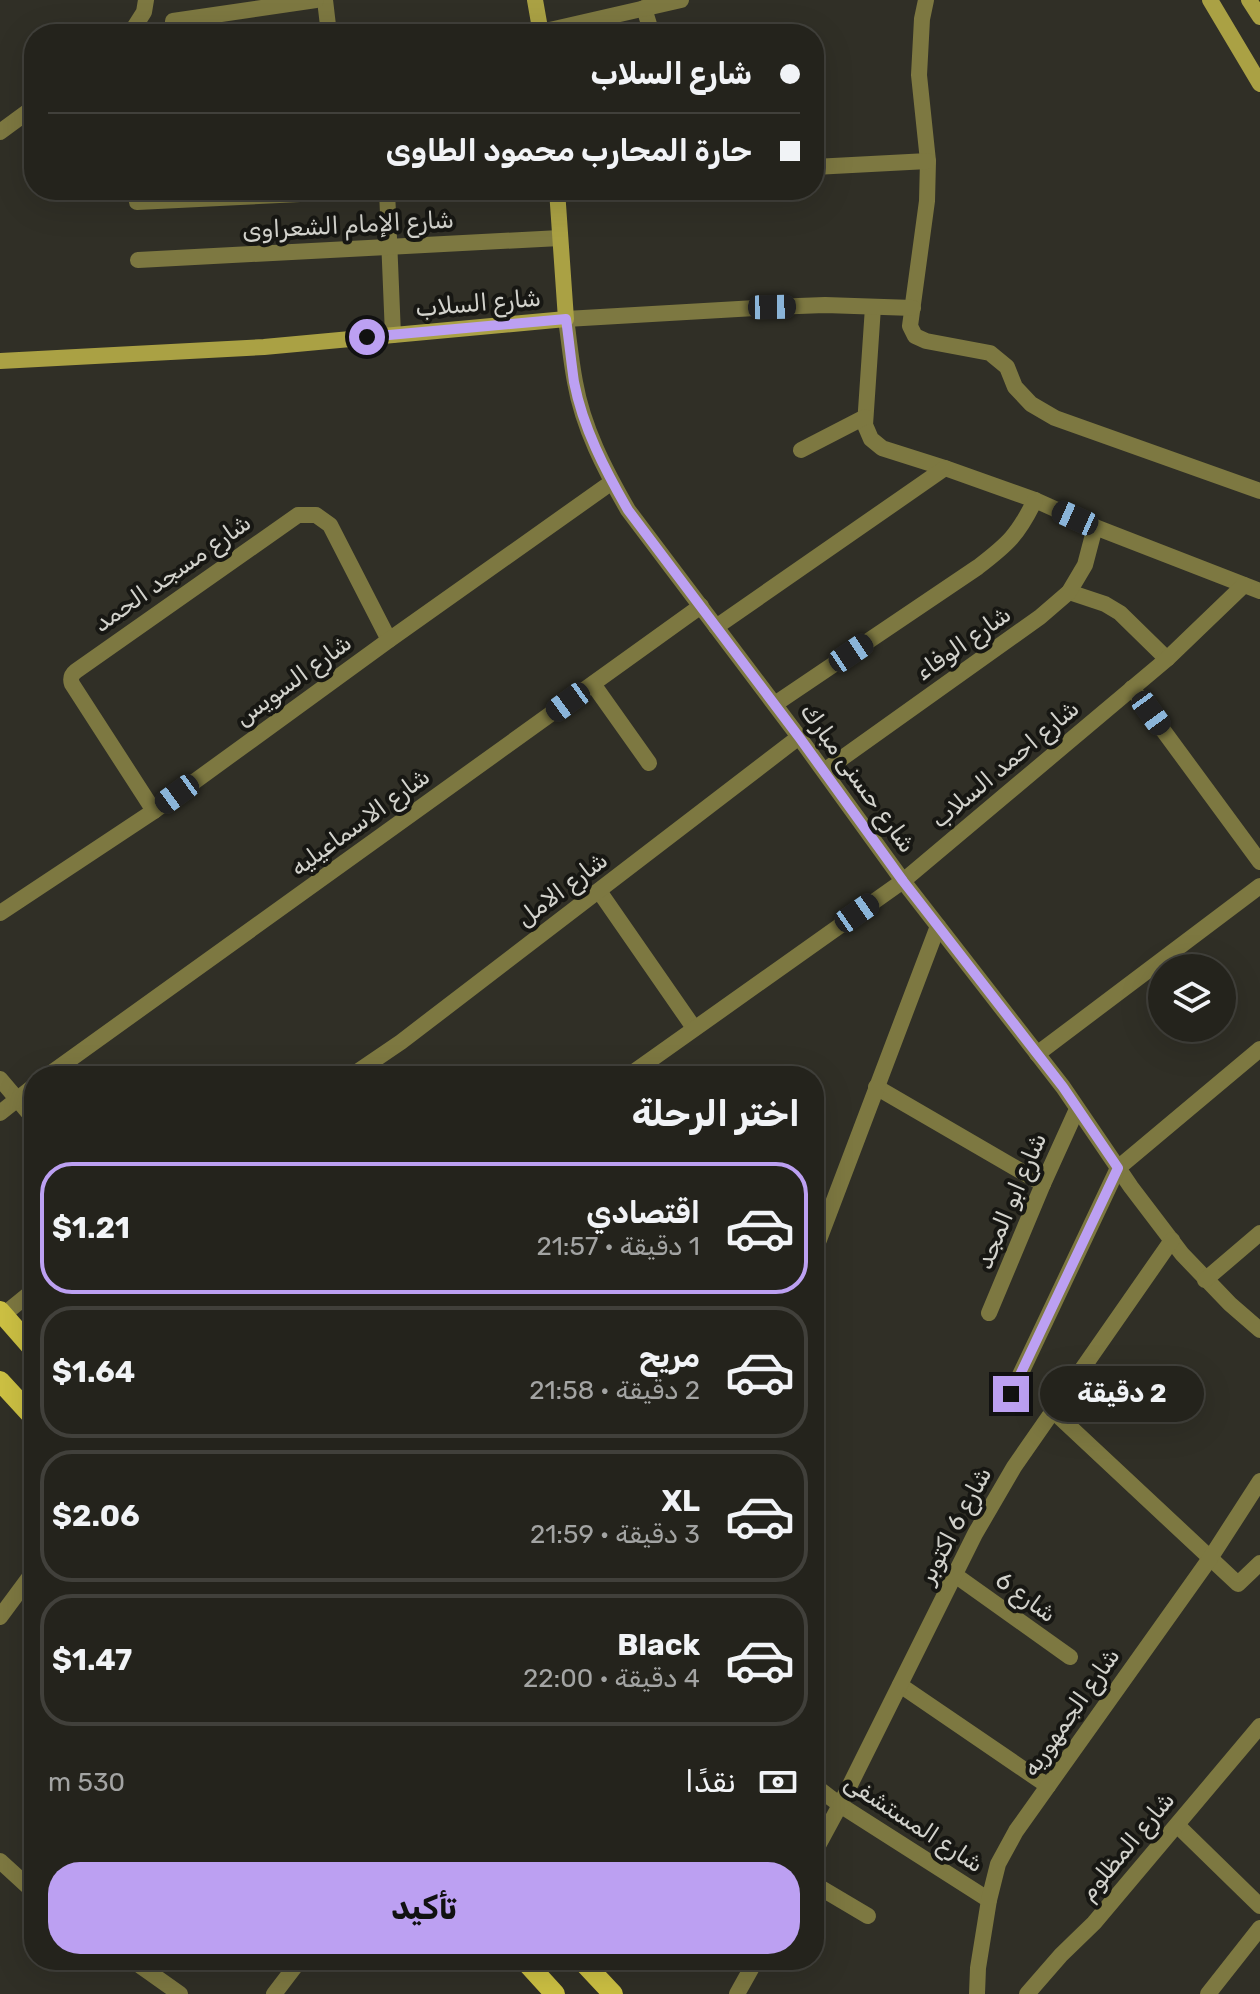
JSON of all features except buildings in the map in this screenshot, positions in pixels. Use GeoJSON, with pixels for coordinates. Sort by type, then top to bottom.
{"type":"FeatureCollection","features":[{"type":"Feature","properties":{"kind":"main road"},"geometry":{"type":"LineString","coordinates":[[2,1313],[24,1338]]}},
{"type":"Feature","properties":{"kind":"main road"},"geometry":{"type":"LineString","coordinates":[[0,1381],[24,1407]]}},
{"type":"Feature","properties":{"kind":"main road"},"geometry":{"type":"LineString","coordinates":[[533,1970],[555,1994]]}},
{"type":"Feature","properties":{"kind":"main road"},"geometry":{"type":"LineString","coordinates":[[590,1970],[613,1994]]}},
{"type":"Feature","properties":{"kind":"street"},"geometry":{"type":"LineString","coordinates":[[136,24],[144,12],[146,0]]}},
{"type":"Feature","properties":{"kind":"street"},"geometry":{"type":"LineString","coordinates":[[173,21],[316,0]]}},
{"type":"Feature","properties":{"kind":"street"},"geometry":{"type":"LineString","coordinates":[[325,0],[328,24]]}},
{"type":"Feature","properties":{"kind":"street"},"geometry":{"type":"LineString","coordinates":[[535,0],[539,24]]}},
{"type":"Feature","properties":{"kind":"street"},"geometry":{"type":"LineString","coordinates":[[574,24],[635,7],[681,0]]}},
{"type":"Feature","properties":{"kind":"street"},"geometry":{"type":"LineString","coordinates":[[926,0],[919,75],[928,161],[927,201],[910,326],[915,336],[926,341],[990,353],[1007,367],[1015,387],[1031,404],[1055,418],[1260,491]]}},
{"type":"Feature","properties":{"kind":"street"},"geometry":{"type":"LineString","coordinates":[[1210,0],[1260,84]]}},
{"type":"Feature","properties":{"kind":"street"},"geometry":{"type":"LineString","coordinates":[[1249,0],[1260,17]]}},
{"type":"Feature","properties":{"kind":"street"},"geometry":{"type":"LineString","coordinates":[[635,7],[646,24]]}},
{"type":"Feature","properties":{"kind":"street"},"geometry":{"type":"LineString","coordinates":[[0,132],[24,114]]}},
{"type":"Feature","properties":{"kind":"street"},"geometry":{"type":"LineString","coordinates":[[824,166],[928,161]]}},
{"type":"Feature","properties":{"kind":"street"},"geometry":{"type":"LineString","coordinates":[[137,202],[178,200]]}},
{"type":"Feature","properties":{"kind":"street"},"geometry":{"type":"LineString","coordinates":[[386,200],[393,335]]}},
{"type":"Feature","properties":{"kind":"street","name":"شارع حسنى مبارك"},"geometry":{"type":"LineString","coordinates":[[558,200],[566,319],[575,384],[590,435],[628,510],[775,704],[903,881],[1037,1054],[1172,1240],[1205,1280],[1260,1330]]}},
{"type":"Feature","properties":{"kind":"street","name":"شارع الإمام الشعراوى"},"geometry":{"type":"LineString","coordinates":[[138,260],[560,238]]}},
{"type":"Feature","properties":{"kind":"street","name":"شارع السلاب"},"geometry":{"type":"LineString","coordinates":[[0,361],[264,347],[566,319],[772,307],[913,308]]}},
{"type":"Feature","properties":{"kind":"street"},"geometry":{"type":"LineString","coordinates":[[873,307],[865,425],[871,439],[882,448],[1035,500],[1095,527],[1252,588]]}},
{"type":"Feature","properties":{"kind":"street"},"geometry":{"type":"LineString","coordinates":[[801,450],[865,417]]}},
{"type":"Feature","properties":{"kind":"street"},"geometry":{"type":"LineString","coordinates":[[716,627],[945,468]]}},
{"type":"Feature","properties":{"kind":"street","name":"شارع السويس"},"geometry":{"type":"LineString","coordinates":[[0,913],[154,811],[612,482]]}},
{"type":"Feature","properties":{"kind":"street"},"geometry":{"type":"LineString","coordinates":[[775,704],[978,567],[1007,544],[1022,525],[1035,500]]}},
{"type":"Feature","properties":{"kind":"street","name":"شارع مسجد الحمد"},"geometry":{"type":"LineString","coordinates":[[154,811],[72,684],[71,679],[76,671],[298,515],[316,515],[330,525],[389,640]]}},
{"type":"Feature","properties":{"kind":"street","name":"شارع الوفاء"},"geometry":{"type":"LineString","coordinates":[[824,771],[1040,617],[1069,592],[1085,565],[1095,527]]}},
{"type":"Feature","properties":{"kind":"street","name":"شارع احمد السلاب"},"geometry":{"type":"LineString","coordinates":[[642,1066],[903,881],[1252,588]]}},
{"type":"Feature","properties":{"kind":"street"},"geometry":{"type":"LineString","coordinates":[[1069,592],[1105,604],[1120,613],[1167,659]]}},
{"type":"Feature","properties":{"kind":"street","name":"شارع الاسماعيليه"},"geometry":{"type":"LineString","coordinates":[[61,1066],[701,606]]}},
{"type":"Feature","properties":{"kind":"street"},"geometry":{"type":"LineString","coordinates":[[593,684],[649,763]]}},
{"type":"Feature","properties":{"kind":"street"},"geometry":{"type":"LineString","coordinates":[[1132,688],[1260,862]]}},
{"type":"Feature","properties":{"kind":"street","name":"شارع الامل"},"geometry":{"type":"LineString","coordinates":[[366,1066],[799,737]]}},
{"type":"Feature","properties":{"kind":"street"},"geometry":{"type":"LineString","coordinates":[[1037,1054],[1260,888]]}},
{"type":"Feature","properties":{"kind":"street"},"geometry":{"type":"LineString","coordinates":[[599,891],[694,1028]]}},
{"type":"Feature","properties":{"kind":"street"},"geometry":{"type":"LineString","coordinates":[[824,1226],[938,926]]}},
{"type":"Feature","properties":{"kind":"street"},"geometry":{"type":"LineString","coordinates":[[1011,1394],[1118,1168],[1260,1049]]}},
{"type":"Feature","properties":{"kind":"street"},"geometry":{"type":"LineString","coordinates":[[0,1079],[24,1107]]}},
{"type":"Feature","properties":{"kind":"street"},"geometry":{"type":"LineString","coordinates":[[876,1087],[1043,1184]]}},
{"type":"Feature","properties":{"kind":"street"},"geometry":{"type":"LineString","coordinates":[[0,1113],[24,1094]]}},
{"type":"Feature","properties":{"kind":"street","name":"شارع ابو المجد"},"geometry":{"type":"LineString","coordinates":[[989,1313],[1077,1109]]}},
{"type":"Feature","properties":{"kind":"street"},"geometry":{"type":"LineString","coordinates":[[1205,1280],[1260,1233]]}},
{"type":"Feature","properties":{"kind":"street","name":"شارع 6 اكتوبر"},"geometry":{"type":"LineString","coordinates":[[824,1835],[994,1500],[1172,1240]]}},
{"type":"Feature","properties":{"kind":"street"},"geometry":{"type":"LineString","coordinates":[[2,1313],[24,1297]]}},
{"type":"Feature","properties":{"kind":"street"},"geometry":{"type":"LineString","coordinates":[[1053,1411],[1238,1584],[1260,1563]]}},
{"type":"Feature","properties":{"kind":"street","name":"شارع الجمهوريه"},"geometry":{"type":"LineString","coordinates":[[977,1994],[989,1900],[998,1864],[1016,1831],[1211,1557],[1260,1481]]}},
{"type":"Feature","properties":{"kind":"street","name":"شارع 6"},"geometry":{"type":"LineString","coordinates":[[955,1575],[1070,1657]]}},
{"type":"Feature","properties":{"kind":"street"},"geometry":{"type":"LineString","coordinates":[[0,1617],[24,1585]]}},
{"type":"Feature","properties":{"kind":"street"},"geometry":{"type":"LineString","coordinates":[[900,1685],[1048,1786]]}},
{"type":"Feature","properties":{"kind":"street","name":"شارع المظلوم"},"geometry":{"type":"LineString","coordinates":[[1027,1994],[1094,1923],[1260,1726]]}},
{"type":"Feature","properties":{"kind":"street","name":"شارع المستشفى"},"geometry":{"type":"LineString","coordinates":[[824,1793],[989,1900]]}},
{"type":"Feature","properties":{"kind":"street"},"geometry":{"type":"LineString","coordinates":[[1177,1825],[1260,1906]]}},
{"type":"Feature","properties":{"kind":"street"},"geometry":{"type":"LineString","coordinates":[[0,1861],[24,1883]]}},
{"type":"Feature","properties":{"kind":"street"},"geometry":{"type":"LineString","coordinates":[[824,1890],[868,1916]]}},
{"type":"Feature","properties":{"kind":"street"},"geometry":{"type":"LineString","coordinates":[[1208,1994],[1260,1928]]}},
{"type":"Feature","properties":{"kind":"street"},"geometry":{"type":"LineString","coordinates":[[146,1970],[180,1994]]}},
{"type":"Feature","properties":{"kind":"street"},"geometry":{"type":"LineString","coordinates":[[274,1994],[292,1970]]}},
{"type":"Feature","properties":{"kind":"street"},"geometry":{"type":"LineString","coordinates":[[737,1994],[750,1970]]}},
{"type":"Feature","properties":{"kind":"route"},"geometry":{"type":"LineString","coordinates":[[367,337],[566,319],[575,384],[590,435],[628,510],[903,881],[1063,1087],[1118,1168],[1011,1394]]}}]}
